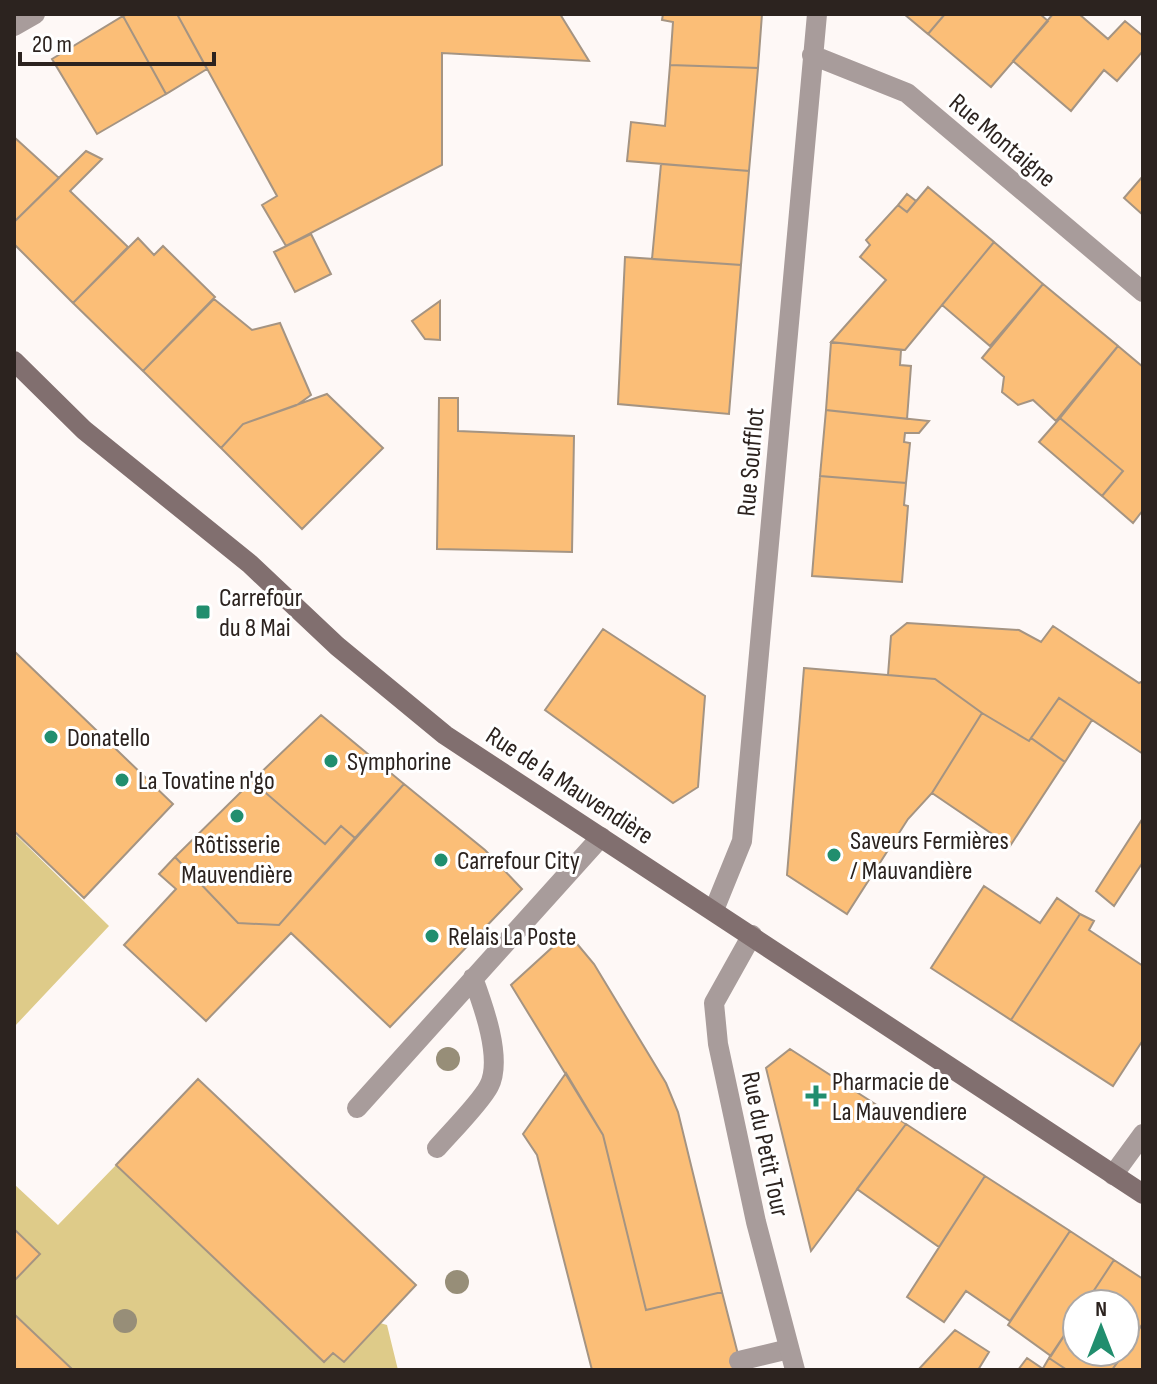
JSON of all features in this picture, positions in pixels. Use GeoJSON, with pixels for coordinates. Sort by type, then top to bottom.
{"type":"FeatureCollection","features":[{"type":"Feature","properties":{"kind":"street"},"geometry":{"type":"LineString","coordinates":[[14,26],[35,14]]}},
{"type":"Feature","properties":{"kind":"street","name":"Rue Soufflot"},"geometry":{"type":"LineString","coordinates":[[714,910],[742,841],[817,14]]}},
{"type":"Feature","properties":{"kind":"street","name":"Rue Montaigne"},"geometry":{"type":"LineString","coordinates":[[812,55],[907,93],[1143,292]]}},
{"type":"Feature","properties":{"kind":"street","name":"Rue de la Mauvendière"},"geometry":{"type":"LineString","coordinates":[[14,361],[84,430],[250,564],[337,646],[433,725],[1143,1194]]}},
{"type":"Feature","properties":{"kind":"street"},"geometry":{"type":"LineString","coordinates":[[357,1108],[601,837]]}},
{"type":"Feature","properties":{"kind":"street","name":"Rue du Petit Tour"},"geometry":{"type":"LineString","coordinates":[[752,935],[714,1003],[718,1044],[756,1222],[795,1370]]}},
{"type":"Feature","properties":{"kind":"street"},"geometry":{"type":"LineString","coordinates":[[437,1148],[490,1085],[493,1055],[489,1025],[473,978]]}},
{"type":"Feature","properties":{"kind":"street"},"geometry":{"type":"LineString","coordinates":[[1113,1175],[1143,1134]]}},
{"type":"Feature","properties":{"kind":"street"},"geometry":{"type":"LineString","coordinates":[[739,1361],[789,1349]]}},
{"type":"Feature","properties":{"kind":"shaded area"},"geometry":{"type":"Polygon","coordinates":[[[14,833],[109,926],[14,1027],[14,833]]]}},
{"type":"Feature","properties":{"kind":"shaded area"},"geometry":{"type":"Polygon","coordinates":[[[116,1165],[324,1362],[333,1353],[344,1362],[380,1323],[387,1325],[398,1370],[73,1370],[14,1314],[14,1281],[40,1254],[14,1229],[14,1184],[58,1225],[116,1165]]]}},
{"type":"Feature","properties":{"kind":"building"},"geometry":{"type":"Polygon","coordinates":[[[177,14],[207,69],[166,94],[123,16],[177,14]]]}},
{"type":"Feature","properties":{"kind":"building"},"geometry":{"type":"Polygon","coordinates":[[[177,14],[560,14],[589,61],[442,53],[442,165],[286,246],[262,205],[277,196],[177,14]]]}},
{"type":"Feature","properties":{"kind":"building"},"geometry":{"type":"Polygon","coordinates":[[[663,14],[762,14],[758,68],[670,65],[673,22],[662,20],[663,14]]]}},
{"type":"Feature","properties":{"kind":"building"},"geometry":{"type":"Polygon","coordinates":[[[904,14],[945,14],[928,34],[904,14]]]}},
{"type":"Feature","properties":{"kind":"building"},"geometry":{"type":"Polygon","coordinates":[[[945,14],[1040,14],[1048,21],[991,87],[928,34],[945,14]]]}},
{"type":"Feature","properties":{"kind":"building"},"geometry":{"type":"Polygon","coordinates":[[[1053,14],[1079,14],[1108,39],[1125,21],[1143,36],[1143,51],[1117,81],[1104,70],[1071,111],[1013,61],[1053,14]]]}},
{"type":"Feature","properties":{"kind":"building"},"geometry":{"type":"Polygon","coordinates":[[[123,16],[166,94],[97,134],[52,59],[123,16]]]}},
{"type":"Feature","properties":{"kind":"building"},"geometry":{"type":"Polygon","coordinates":[[[670,65],[758,68],[749,171],[627,161],[631,122],[665,126],[670,65]]]}},
{"type":"Feature","properties":{"kind":"building"},"geometry":{"type":"Polygon","coordinates":[[[14,137],[59,178],[14,222],[14,137]]]}},
{"type":"Feature","properties":{"kind":"building"},"geometry":{"type":"Polygon","coordinates":[[[86,151],[102,159],[70,191],[128,247],[73,303],[14,244],[14,222],[86,151]]]}},
{"type":"Feature","properties":{"kind":"building"},"geometry":{"type":"Polygon","coordinates":[[[661,164],[749,171],[741,265],[652,259],[661,164]]]}},
{"type":"Feature","properties":{"kind":"building"},"geometry":{"type":"Polygon","coordinates":[[[1143,176],[1143,215],[1124,198],[1143,176]]]}},
{"type":"Feature","properties":{"kind":"building"},"geometry":{"type":"Polygon","coordinates":[[[928,187],[994,242],[905,350],[831,342],[886,280],[860,257],[870,245],[866,240],[898,205],[907,212],[928,187]]]}},
{"type":"Feature","properties":{"kind":"building"},"geometry":{"type":"Polygon","coordinates":[[[907,194],[916,201],[907,212],[898,205],[907,194]]]}},
{"type":"Feature","properties":{"kind":"building"},"geometry":{"type":"Polygon","coordinates":[[[311,234],[331,274],[295,292],[274,252],[311,234]]]}},
{"type":"Feature","properties":{"kind":"building"},"geometry":{"type":"Polygon","coordinates":[[[138,238],[154,255],[163,246],[215,297],[143,371],[73,303],[138,238]]]}},
{"type":"Feature","properties":{"kind":"building"},"geometry":{"type":"Polygon","coordinates":[[[994,242],[1043,284],[990,346],[942,305],[994,242]]]}},
{"type":"Feature","properties":{"kind":"building"},"geometry":{"type":"Polygon","coordinates":[[[625,257],[741,265],[729,414],[618,404],[625,257]]]}},
{"type":"Feature","properties":{"kind":"building"},"geometry":{"type":"Polygon","coordinates":[[[1043,284],[1118,346],[1056,421],[1033,400],[1018,405],[1002,392],[1004,377],[982,358],[1043,284]]]}},
{"type":"Feature","properties":{"kind":"building"},"geometry":{"type":"Polygon","coordinates":[[[214,299],[252,330],[280,323],[311,395],[297,405],[243,424],[221,448],[143,371],[214,299]]]}},
{"type":"Feature","properties":{"kind":"building"},"geometry":{"type":"Polygon","coordinates":[[[440,301],[440,340],[425,339],[412,321],[440,301]]]}},
{"type":"Feature","properties":{"kind":"building"},"geometry":{"type":"Polygon","coordinates":[[[831,342],[901,350],[900,365],[911,366],[907,419],[826,410],[831,342]]]}},
{"type":"Feature","properties":{"kind":"building"},"geometry":{"type":"Polygon","coordinates":[[[1118,346],[1143,367],[1143,510],[1133,523],[1102,496],[1123,471],[1060,418],[1118,346]]]}},
{"type":"Feature","properties":{"kind":"building"},"geometry":{"type":"Polygon","coordinates":[[[327,394],[383,448],[302,529],[221,448],[243,424],[327,394]]]}},
{"type":"Feature","properties":{"kind":"building"},"geometry":{"type":"Polygon","coordinates":[[[439,398],[458,398],[458,431],[574,436],[572,552],[437,549],[439,398]]]}},
{"type":"Feature","properties":{"kind":"building"},"geometry":{"type":"Polygon","coordinates":[[[826,410],[929,421],[919,433],[905,433],[904,442],[910,443],[906,483],[820,476],[826,410]]]}},
{"type":"Feature","properties":{"kind":"building"},"geometry":{"type":"Polygon","coordinates":[[[1060,418],[1123,471],[1102,496],[1039,442],[1060,418]]]}},
{"type":"Feature","properties":{"kind":"building"},"geometry":{"type":"Polygon","coordinates":[[[820,476],[906,483],[904,505],[908,506],[902,582],[812,576],[820,476]]]}},
{"type":"Feature","properties":{"kind":"building"},"geometry":{"type":"Polygon","coordinates":[[[907,623],[1019,630],[1041,642],[1053,626],[1139,683],[1143,681],[1143,754],[1059,698],[1029,741],[982,713],[935,679],[888,675],[891,636],[907,623]]]}},
{"type":"Feature","properties":{"kind":"building"},"geometry":{"type":"Polygon","coordinates":[[[603,629],[705,696],[698,787],[673,803],[545,710],[603,629]]]}},
{"type":"Feature","properties":{"kind":"building"},"geometry":{"type":"Polygon","coordinates":[[[14,651],[173,804],[84,898],[14,831],[14,651]]]}},
{"type":"Feature","properties":{"kind":"building"},"geometry":{"type":"Polygon","coordinates":[[[804,668],[935,679],[982,713],[932,793],[908,819],[847,914],[787,875],[804,668]]]}},
{"type":"Feature","properties":{"kind":"building"},"geometry":{"type":"Polygon","coordinates":[[[1059,698],[1092,720],[1065,762],[1031,738],[1059,698]]]}},
{"type":"Feature","properties":{"kind":"building"},"geometry":{"type":"Polygon","coordinates":[[[982,713],[1029,741],[1031,738],[1065,762],[1010,846],[932,793],[982,713]]]}},
{"type":"Feature","properties":{"kind":"building"},"geometry":{"type":"Polygon","coordinates":[[[321,715],[404,784],[355,838],[341,826],[325,844],[252,781],[321,715]]]}},
{"type":"Feature","properties":{"kind":"building"},"geometry":{"type":"Polygon","coordinates":[[[252,781],[325,844],[341,826],[355,838],[279,925],[238,923],[175,857],[252,781]]]}},
{"type":"Feature","properties":{"kind":"building"},"geometry":{"type":"Polygon","coordinates":[[[404,784],[485,850],[522,889],[390,1027],[291,933],[206,1021],[124,945],[176,889],[159,874],[175,857],[238,923],[279,925],[404,784]]]}},
{"type":"Feature","properties":{"kind":"building"},"geometry":{"type":"Polygon","coordinates":[[[1143,818],[1143,862],[1114,906],[1096,891],[1143,818]]]}},
{"type":"Feature","properties":{"kind":"building"},"geometry":{"type":"Polygon","coordinates":[[[984,886],[1040,923],[1057,898],[1080,914],[1011,1020],[931,968],[984,886]]]}},
{"type":"Feature","properties":{"kind":"building"},"geometry":{"type":"Polygon","coordinates":[[[1080,914],[1094,921],[1089,930],[1143,966],[1143,1040],[1113,1086],[1011,1020],[1080,914]]]}},
{"type":"Feature","properties":{"kind":"building"},"geometry":{"type":"Polygon","coordinates":[[[568,933],[594,964],[666,1083],[678,1112],[722,1292],[646,1310],[603,1135],[511,985],[568,933]]]}},
{"type":"Feature","properties":{"kind":"building"},"geometry":{"type":"Polygon","coordinates":[[[790,1049],[906,1124],[811,1251],[766,1068],[790,1049]]]}},
{"type":"Feature","properties":{"kind":"building"},"geometry":{"type":"Polygon","coordinates":[[[566,1073],[603,1135],[646,1310],[722,1292],[742,1370],[592,1370],[537,1155],[523,1134],[566,1073]]]}},
{"type":"Feature","properties":{"kind":"building"},"geometry":{"type":"Polygon","coordinates":[[[198,1079],[416,1285],[344,1362],[333,1353],[324,1362],[116,1165],[198,1079]]]}},
{"type":"Feature","properties":{"kind":"building"},"geometry":{"type":"Polygon","coordinates":[[[906,1124],[985,1176],[939,1247],[857,1189],[906,1124]]]}},
{"type":"Feature","properties":{"kind":"building"},"geometry":{"type":"Polygon","coordinates":[[[985,1176],[1070,1231],[1010,1321],[966,1291],[944,1322],[907,1297],[985,1176]]]}},
{"type":"Feature","properties":{"kind":"building"},"geometry":{"type":"Polygon","coordinates":[[[14,1229],[40,1254],[14,1281],[14,1229]]]}},
{"type":"Feature","properties":{"kind":"building"},"geometry":{"type":"Polygon","coordinates":[[[1070,1231],[1114,1260],[1096,1288],[1061,1288],[1061,1341],[1051,1356],[1008,1325],[1070,1231]]]}},
{"type":"Feature","properties":{"kind":"building"},"geometry":{"type":"Polygon","coordinates":[[[1114,1260],[1143,1279],[1141,1326],[1141,1288],[1096,1288],[1114,1260]]]}},
{"type":"Feature","properties":{"kind":"building"},"geometry":{"type":"Polygon","coordinates":[[[14,1314],[73,1370],[14,1370],[14,1314]]]}},
{"type":"Feature","properties":{"kind":"building"},"geometry":{"type":"Polygon","coordinates":[[[1143,1323],[1143,1370],[1112,1370],[1141,1368],[1143,1323]]]}},
{"type":"Feature","properties":{"kind":"building"},"geometry":{"type":"Polygon","coordinates":[[[955,1330],[989,1352],[978,1370],[918,1370],[955,1330]]]}},
{"type":"Feature","properties":{"kind":"building"},"geometry":{"type":"Polygon","coordinates":[[[1061,1340],[1061,1366],[1049,1358],[1061,1340]]]}},
{"type":"Feature","properties":{"kind":"building"},"geometry":{"type":"Polygon","coordinates":[[[1027,1358],[1043,1369],[1018,1370],[1027,1358]]]}},
{"type":"Feature","properties":{"kind":"building"},"geometry":{"type":"Polygon","coordinates":[[[1049,1358],[1067,1370],[1042,1370],[1049,1358]]]}},
{"type":"Feature","properties":{"kind":"building"},"geometry":{"type":"Polygon","coordinates":[[[1064,1368],[1113,1368],[1112,1370],[1064,1368]]]}},
{"type":"Feature","properties":{"kind":"place","name":"Carrefour du 8 Mai"},"geometry":{"type":"Point","coordinates":[203,612]}},
{"type":"Feature","properties":{"kind":"place","name":"Donatello"},"geometry":{"type":"Point","coordinates":[51,737]}},
{"type":"Feature","properties":{"kind":"place","name":"Symphorine"},"geometry":{"type":"Point","coordinates":[331,761]}},
{"type":"Feature","properties":{"kind":"place","name":"La Tovatine n'go"},"geometry":{"type":"Point","coordinates":[122,780]}},
{"type":"Feature","properties":{"kind":"place","name":"Rôtisserie Mauvendière"},"geometry":{"type":"Point","coordinates":[237,816]}},
{"type":"Feature","properties":{"kind":"place","name":"Saveurs Fermières / Mauvandière"},"geometry":{"type":"Point","coordinates":[834,855]}},
{"type":"Feature","properties":{"kind":"place","name":"Carrefour City"},"geometry":{"type":"Point","coordinates":[441,860]}},
{"type":"Feature","properties":{"kind":"place","name":"Relais La Poste"},"geometry":{"type":"Point","coordinates":[432,936]}},
{"type":"Feature","properties":{"kind":"place","name":"Pharmacie de La Mauvendiere"},"geometry":{"type":"Point","coordinates":[816,1096]}}]}
